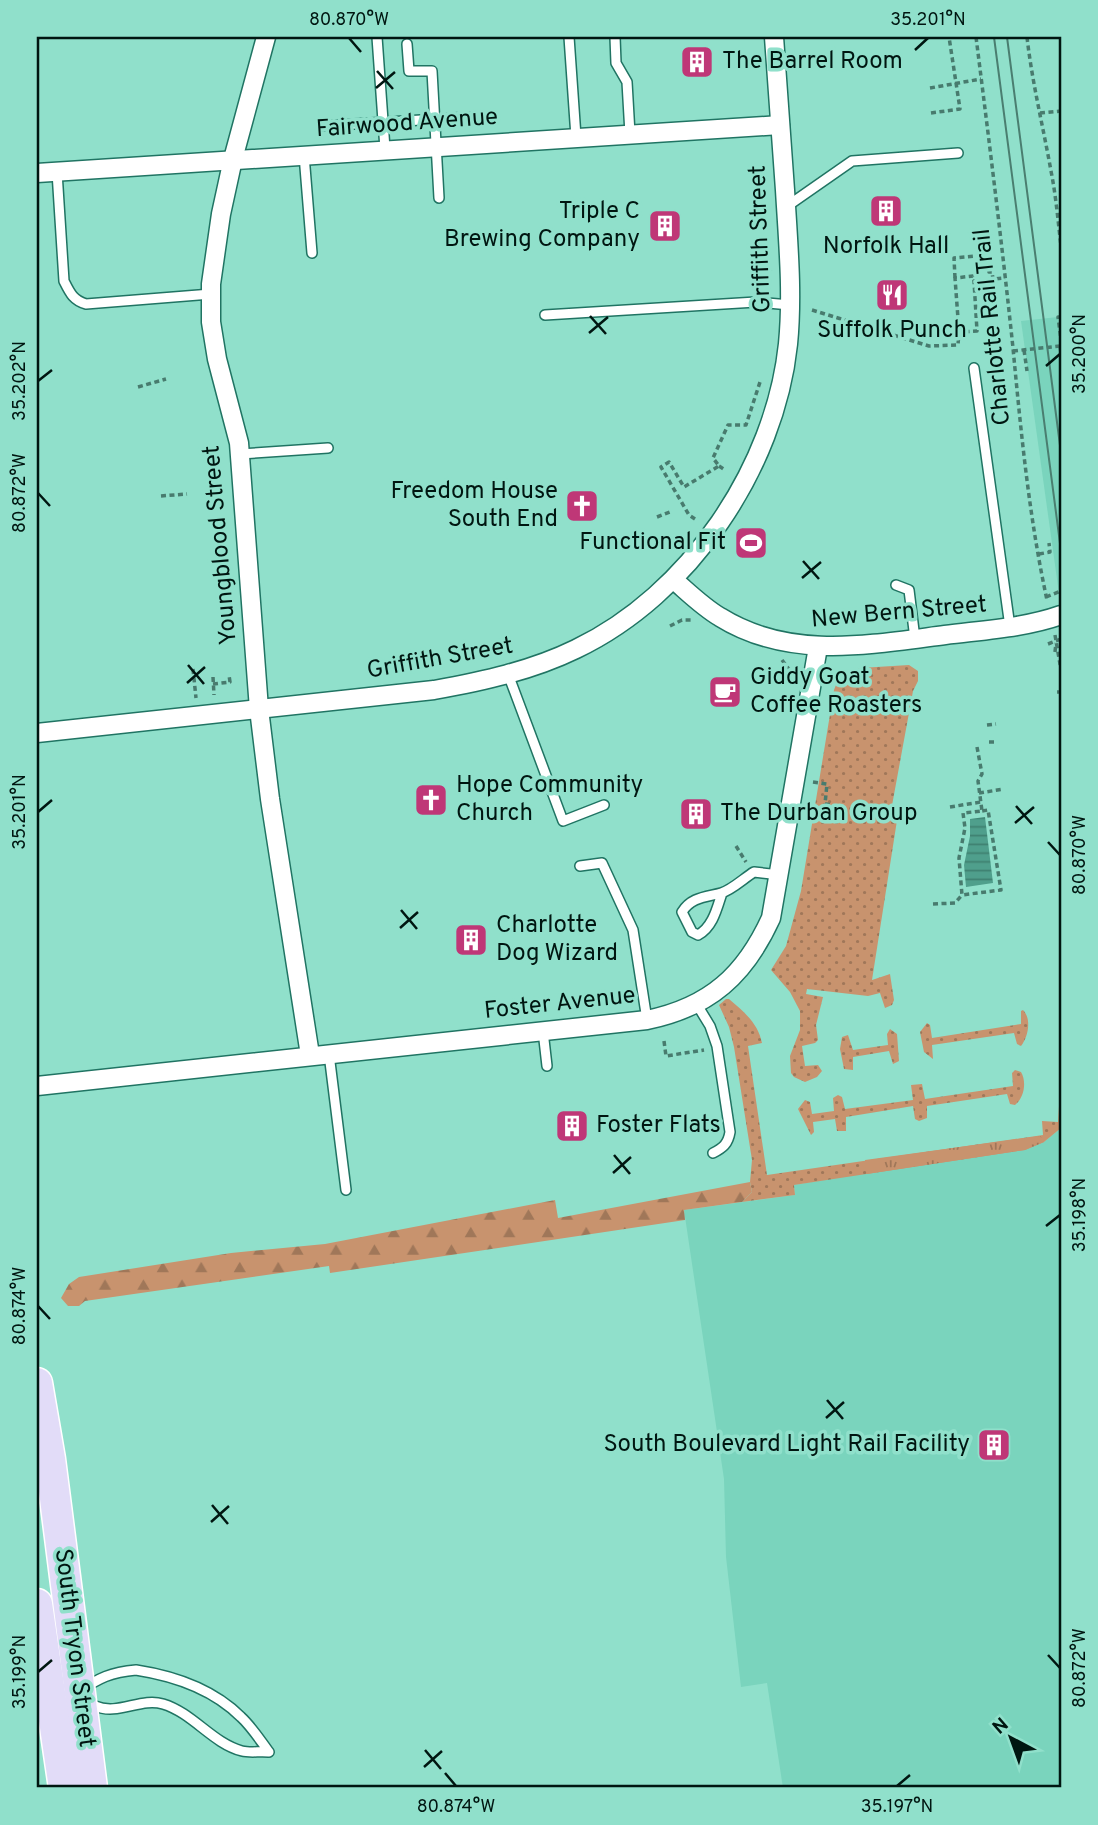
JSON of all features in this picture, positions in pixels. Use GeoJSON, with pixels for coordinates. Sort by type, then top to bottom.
{"type":"FeatureCollection","features":[{"type":"Feature","properties":{"kind":"main road","name":"South Tryon Street"},"geometry":{"type":"LineString","coordinates":[[37,1383],[50,1459],[55,1696],[64,1788]]}},
{"type":"Feature","properties":{"kind":"main road","name":"South Tryon Street"},"geometry":{"type":"LineString","coordinates":[[37,1604],[55,1696],[92,1788]]}},
{"type":"Feature","properties":{"kind":"street","name":"Youngblood Street"},"geometry":{"type":"LineString","coordinates":[[266,37],[233,159],[212,265],[211,322],[240,454],[259,709],[270,799],[310,1055]]}},
{"type":"Feature","properties":{"kind":"street","name":"Griffith Street"},"geometry":{"type":"LineString","coordinates":[[37,733],[434,691],[508,674],[578,649],[632,616],[674,580],[710,536],[740,488],[767,430],[781,388],[788,346],[790,305],[774,37]]}},
{"type":"Feature","properties":{"kind":"street","name":"Fairwood Avenue"},"geometry":{"type":"LineString","coordinates":[[37,173],[780,125]]}},
{"type":"Feature","properties":{"kind":"street","name":"New Bern Street"},"geometry":{"type":"LineString","coordinates":[[674,580],[708,609],[752,633],[784,643],[818,647],[1010,627],[1061,615]]}},
{"type":"Feature","properties":{"kind":"street","name":"Foster Avenue"},"geometry":{"type":"LineString","coordinates":[[37,1086],[648,1020],[673,1015],[696,1003],[729,981],[758,945],[771,918],[818,647]]}},
{"type":"Feature","properties":{"kind":"lane"},"geometry":{"type":"LineString","coordinates":[[377,37],[386,149]]}},
{"type":"Feature","properties":{"kind":"lane"},"geometry":{"type":"LineString","coordinates":[[569,37],[576,137]]}},
{"type":"Feature","properties":{"kind":"lane"},"geometry":{"type":"LineString","coordinates":[[615,37],[616,63],[627,82],[630,134]]}},
{"type":"Feature","properties":{"kind":"lane"},"geometry":{"type":"LineString","coordinates":[[407,44],[410,71],[432,71],[439,198]]}},
{"type":"Feature","properties":{"kind":"lane"},"geometry":{"type":"LineString","coordinates":[[321,126],[471,117]]}},
{"type":"Feature","properties":{"kind":"lane"},"geometry":{"type":"LineString","coordinates":[[786,207],[852,161],[958,153]]}},
{"type":"Feature","properties":{"kind":"lane"},"geometry":{"type":"LineString","coordinates":[[304,155],[312,253]]}},
{"type":"Feature","properties":{"kind":"lane"},"geometry":{"type":"LineString","coordinates":[[57,172],[64,281],[77,301],[86,303],[211,294]]}},
{"type":"Feature","properties":{"kind":"lane"},"geometry":{"type":"LineString","coordinates":[[545,315],[756,302],[790,305]]}},
{"type":"Feature","properties":{"kind":"lane"},"geometry":{"type":"LineString","coordinates":[[974,368],[1010,627]]}},
{"type":"Feature","properties":{"kind":"lane"},"geometry":{"type":"LineString","coordinates":[[240,454],[328,448]]}},
{"type":"Feature","properties":{"kind":"lane"},"geometry":{"type":"LineString","coordinates":[[896,585],[909,590],[915,639]]}},
{"type":"Feature","properties":{"kind":"lane"},"geometry":{"type":"LineString","coordinates":[[508,674],[563,821],[604,805]]}},
{"type":"Feature","properties":{"kind":"lane"},"geometry":{"type":"LineString","coordinates":[[580,866],[602,863],[633,930],[648,1020]]}},
{"type":"Feature","properties":{"kind":"lane"},"geometry":{"type":"LineString","coordinates":[[722,893],[711,924],[705,932],[698,935],[692,932],[681,912],[684,907],[701,897],[722,893],[754,872],[780,875]]}},
{"type":"Feature","properties":{"kind":"lane"},"geometry":{"type":"LineString","coordinates":[[696,1003],[718,1046],[730,1132],[729,1140],[723,1148],[713,1153]]}},
{"type":"Feature","properties":{"kind":"lane"},"geometry":{"type":"LineString","coordinates":[[543,1031],[547,1066]]}},
{"type":"Feature","properties":{"kind":"lane"},"geometry":{"type":"LineString","coordinates":[[329,1054],[346,1190]]}},
{"type":"Feature","properties":{"kind":"lane"},"geometry":{"type":"LineString","coordinates":[[136,1670],[165,1675],[186,1682],[242,1717],[269,1752],[243,1751],[224,1743],[178,1710],[160,1703],[112,1710],[55,1696],[115,1672],[136,1670]]}},
{"type":"Feature","properties":{"kind":"path"},"geometry":{"type":"LineString","coordinates":[[931,113],[960,109],[949,37]]}},
{"type":"Feature","properties":{"kind":"path","name":"Charlotte Rail Trail"},"geometry":{"type":"LineString","coordinates":[[976,37],[1014,376],[1039,554],[1046,597],[1061,592]]}},
{"type":"Feature","properties":{"kind":"path"},"geometry":{"type":"LineString","coordinates":[[1027,37],[1061,246]]}},
{"type":"Feature","properties":{"kind":"path"},"geometry":{"type":"LineString","coordinates":[[930,88],[981,79]]}},
{"type":"Feature","properties":{"kind":"path"},"geometry":{"type":"LineString","coordinates":[[1040,113],[1061,111]]}},
{"type":"Feature","properties":{"kind":"path"},"geometry":{"type":"LineString","coordinates":[[758,249],[773,275],[771,304]]}},
{"type":"Feature","properties":{"kind":"path"},"geometry":{"type":"LineString","coordinates":[[813,310],[929,346],[958,345],[954,258],[987,255],[989,272],[992,272],[993,279]]}},
{"type":"Feature","properties":{"kind":"path"},"geometry":{"type":"LineString","coordinates":[[955,278],[974,276],[977,331],[959,332]]}},
{"type":"Feature","properties":{"kind":"path"},"geometry":{"type":"LineString","coordinates":[[974,281],[1005,278]]}},
{"type":"Feature","properties":{"kind":"path"},"geometry":{"type":"LineString","coordinates":[[1061,317],[1058,317],[1061,340]]}},
{"type":"Feature","properties":{"kind":"path"},"geometry":{"type":"LineString","coordinates":[[1013,351],[1061,346],[1061,353]]}},
{"type":"Feature","properties":{"kind":"path"},"geometry":{"type":"LineString","coordinates":[[1024,350],[1027,371]]}},
{"type":"Feature","properties":{"kind":"path"},"geometry":{"type":"LineString","coordinates":[[726,470],[713,458],[728,425],[746,425],[762,377]]}},
{"type":"Feature","properties":{"kind":"path"},"geometry":{"type":"LineString","coordinates":[[138,387],[166,379]]}},
{"type":"Feature","properties":{"kind":"path"},"geometry":{"type":"LineString","coordinates":[[695,519],[689,514],[661,467],[669,462],[684,488],[719,466]]}},
{"type":"Feature","properties":{"kind":"path"},"geometry":{"type":"LineString","coordinates":[[161,496],[187,494]]}},
{"type":"Feature","properties":{"kind":"path"},"geometry":{"type":"LineString","coordinates":[[657,517],[670,512]]}},
{"type":"Feature","properties":{"kind":"path"},"geometry":{"type":"LineString","coordinates":[[1039,554],[1050,552],[1049,543]]}},
{"type":"Feature","properties":{"kind":"path"},"geometry":{"type":"LineString","coordinates":[[670,626],[682,620],[692,620],[700,624]]}},
{"type":"Feature","properties":{"kind":"path"},"geometry":{"type":"LineString","coordinates":[[1048,644],[1059,640]]}},
{"type":"Feature","properties":{"kind":"path"},"geometry":{"type":"LineString","coordinates":[[1055,652],[1054,647],[1059,640]]}},
{"type":"Feature","properties":{"kind":"path"},"geometry":{"type":"LineString","coordinates":[[1059,640],[1061,670]]}},
{"type":"Feature","properties":{"kind":"path"},"geometry":{"type":"LineString","coordinates":[[779,658],[791,672],[790,692]]}},
{"type":"Feature","properties":{"kind":"path"},"geometry":{"type":"LineString","coordinates":[[193,669],[196,700]]}},
{"type":"Feature","properties":{"kind":"path"},"geometry":{"type":"LineString","coordinates":[[214,684],[230,682],[229,675]]}},
{"type":"Feature","properties":{"kind":"path"},"geometry":{"type":"LineString","coordinates":[[213,677],[214,697]]}},
{"type":"Feature","properties":{"kind":"path"},"geometry":{"type":"LineString","coordinates":[[912,707],[918,708]]}},
{"type":"Feature","properties":{"kind":"path"},"geometry":{"type":"LineString","coordinates":[[987,725],[996,723]]}},
{"type":"Feature","properties":{"kind":"path"},"geometry":{"type":"LineString","coordinates":[[989,742],[997,742]]}},
{"type":"Feature","properties":{"kind":"path"},"geometry":{"type":"LineString","coordinates":[[977,747],[982,774],[978,781],[982,811]]}},
{"type":"Feature","properties":{"kind":"path"},"geometry":{"type":"LineString","coordinates":[[813,782],[827,785],[825,804],[833,805]]}},
{"type":"Feature","properties":{"kind":"path"},"geometry":{"type":"LineString","coordinates":[[979,793],[1004,789]]}},
{"type":"Feature","properties":{"kind":"path"},"geometry":{"type":"LineString","coordinates":[[950,807],[981,802]]}},
{"type":"Feature","properties":{"kind":"path"},"geometry":{"type":"LineString","coordinates":[[933,904],[955,903],[962,895],[1001,890],[988,810],[963,813],[965,828],[959,858],[962,895]]}},
{"type":"Feature","properties":{"kind":"path"},"geometry":{"type":"LineString","coordinates":[[664,1041],[666,1056],[704,1050]]}},
{"type":"Feature","properties":{"kind":"shaded area"},"geometry":{"type":"Polygon","coordinates":[[[1058,317],[1061,340],[1061,608],[1021,321],[1058,317]]]}},
{"type":"Feature","properties":{"kind":"shaded area"},"geometry":{"type":"Polygon","coordinates":[[[1061,1128],[1061,1788],[783,1788],[767,1683],[741,1687],[726,1557],[724,1479],[684,1210],[795,1195],[794,1185],[1044,1142],[1061,1128]]]}},
{"type":"Feature","properties":{"kind":"green space"},"geometry":{"type":"Polygon","coordinates":[[[909,665],[918,671],[918,681],[913,691],[891,811],[898,814],[872,980],[890,974],[894,1000],[892,1005],[885,1008],[880,993],[868,996],[807,989],[806,994],[823,997],[816,1025],[818,1040],[802,1046],[805,1066],[818,1065],[822,1071],[817,1077],[805,1082],[791,1073],[790,1056],[800,1030],[800,1011],[790,992],[771,970],[786,946],[801,891],[834,690],[839,677],[860,668],[909,665]]]}},
{"type":"Feature","properties":{"kind":"green space"},"geometry":{"type":"Polygon","coordinates":[[[726,999],[750,1018],[762,1043],[748,1046],[767,1175],[1043,1135],[1042,1121],[1058,1122],[1061,1074],[1061,1128],[1044,1142],[1025,1150],[794,1185],[795,1195],[742,1202],[752,1192],[752,1160],[734,1047],[719,1005],[726,999]]]}},
{"type":"Feature","properties":{"kind":"green space"},"geometry":{"type":"Polygon","coordinates":[[[1023,1010],[1028,1028],[1021,1046],[1017,1044],[1014,1033],[932,1045],[933,1059],[924,1052],[920,1032],[927,1023],[930,1025],[932,1038],[1021,1024],[1023,1010]]]}},
{"type":"Feature","properties":{"kind":"green space"},"geometry":{"type":"Polygon","coordinates":[[[890,1029],[897,1034],[899,1061],[893,1064],[889,1051],[853,1057],[853,1070],[844,1069],[840,1049],[842,1037],[848,1035],[853,1050],[888,1045],[887,1034],[890,1029]]]}},
{"type":"Feature","properties":{"kind":"green space"},"geometry":{"type":"Polygon","coordinates":[[[1015,1070],[1021,1072],[1024,1085],[1021,1098],[1015,1105],[1010,1104],[1007,1094],[927,1106],[927,1118],[919,1121],[915,1119],[913,1106],[846,1117],[846,1131],[837,1131],[835,1119],[813,1122],[814,1132],[811,1135],[798,1109],[805,1100],[810,1102],[812,1114],[834,1111],[833,1098],[838,1095],[842,1097],[845,1109],[913,1100],[911,1085],[922,1084],[925,1099],[1013,1086],[1012,1073],[1015,1070]]]}},
{"type":"Feature","properties":{"kind":"green space"},"geometry":{"type":"Polygon","coordinates":[[[1040,1136],[1044,1142],[1025,1150],[867,1174],[865,1160],[1040,1136]]]}},
{"type":"Feature","properties":{"kind":"green space"},"geometry":{"type":"Polygon","coordinates":[[[750,1182],[752,1192],[742,1202],[684,1210],[685,1220],[330,1273],[329,1266],[85,1301],[79,1306],[68,1306],[61,1298],[69,1284],[79,1277],[231,1253],[325,1244],[555,1200],[558,1218],[750,1182]]]}},
{"type":"Feature","properties":{"kind":"water"},"geometry":{"type":"Polygon","coordinates":[[[985,817],[993,883],[966,887],[964,865],[970,836],[970,819],[985,817]]]}},
{"type":"Feature","properties":{"kind":"tram line"},"geometry":{"type":"LineString","coordinates":[[994,37],[1061,551]]}},
{"type":"Feature","properties":{"kind":"tram line"},"geometry":{"type":"LineString","coordinates":[[1007,37],[1061,453]]}},
{"type":"Feature","properties":{"kind":"place","name":"The Barrel Room"},"geometry":{"type":"Point","coordinates":[697,62]}},
{"type":"Feature","properties":{"kind":"place","name":"Norfolk Hall"},"geometry":{"type":"Point","coordinates":[886,211]}},
{"type":"Feature","properties":{"kind":"place","name":"Triple C Brewing Company"},"geometry":{"type":"Point","coordinates":[665,226]}},
{"type":"Feature","properties":{"kind":"place","name":"Suffolk Punch"},"geometry":{"type":"Point","coordinates":[892,295]}},
{"type":"Feature","properties":{"kind":"place","name":"Freedom House South End"},"geometry":{"type":"Point","coordinates":[582,506]}},
{"type":"Feature","properties":{"kind":"place","name":"Functional Fit"},"geometry":{"type":"Point","coordinates":[751,543]}},
{"type":"Feature","properties":{"kind":"place","name":"Giddy Goat Coffee Roasters"},"geometry":{"type":"Point","coordinates":[725,692]}},
{"type":"Feature","properties":{"kind":"place","name":"Hope Community Church"},"geometry":{"type":"Point","coordinates":[431,800]}},
{"type":"Feature","properties":{"kind":"place","name":"The Durban Group"},"geometry":{"type":"Point","coordinates":[696,814]}},
{"type":"Feature","properties":{"kind":"place","name":"Charlotte Dog Wizard"},"geometry":{"type":"Point","coordinates":[471,940]}},
{"type":"Feature","properties":{"kind":"place","name":"Foster Flats"},"geometry":{"type":"Point","coordinates":[572,1126]}},
{"type":"Feature","properties":{"kind":"place","name":"South Boulevard Light Rail Facility"},"geometry":{"type":"Point","coordinates":[994,1445]}}]}
